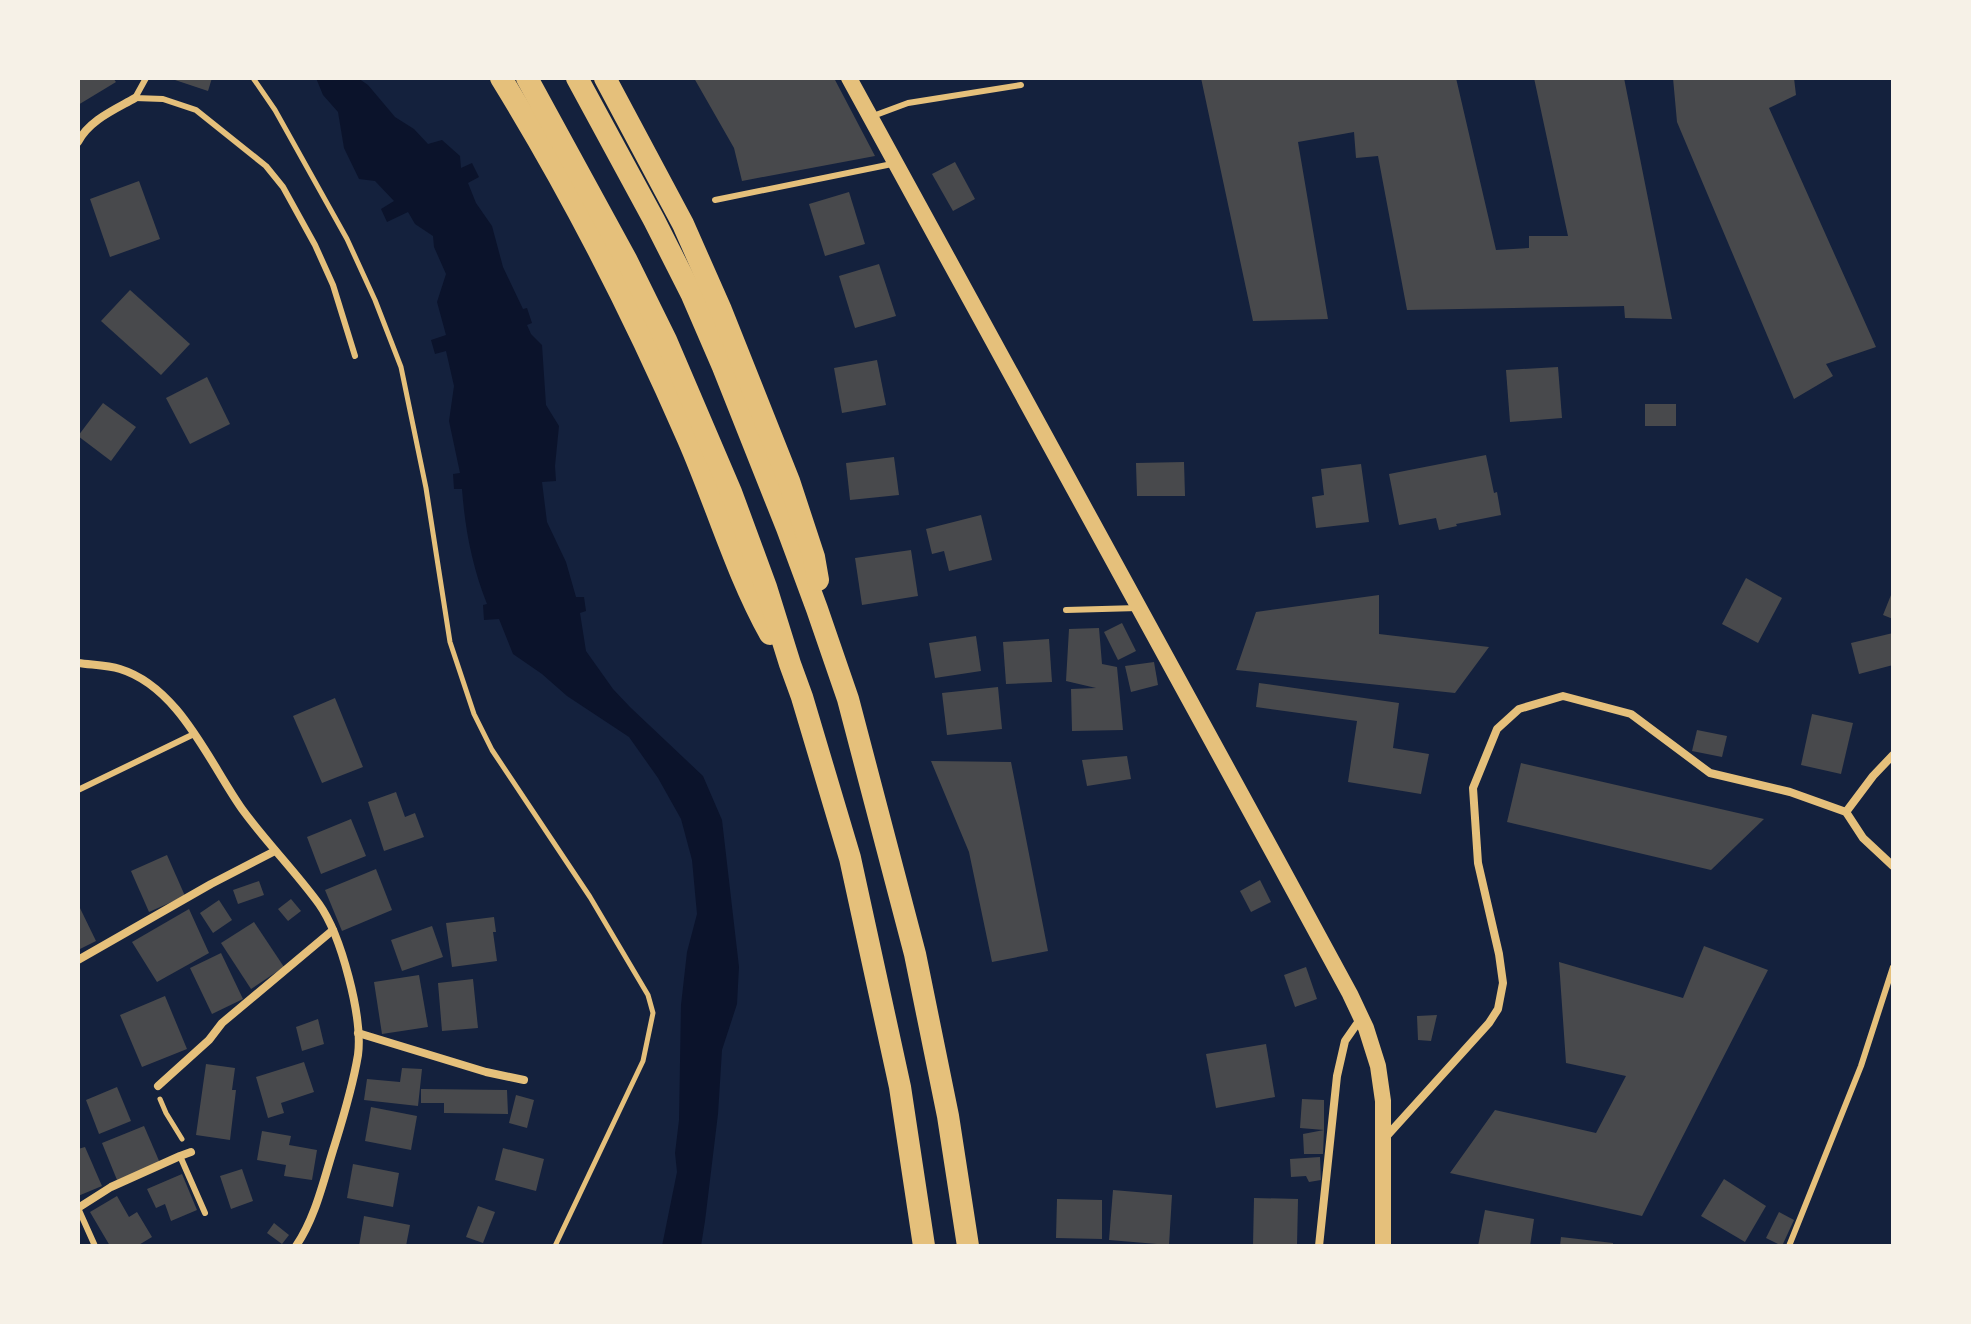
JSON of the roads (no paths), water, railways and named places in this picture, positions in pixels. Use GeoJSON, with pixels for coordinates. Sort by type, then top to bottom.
{"type":"FeatureCollection","features":[{"type":"Feature","properties":{"kind":"highway"},"geometry":{"type":"LineString","coordinates":[[501,78],[600,255],[649,354],[700,466],[754,603],[790,664]]}},
{"type":"Feature","properties":{"kind":"highway"},"geometry":{"type":"LineString","coordinates":[[527,78],[620,248],[666,340],[731,492],[766,587],[850,858],[900,1087],[924,1246]]}},
{"type":"Feature","properties":{"kind":"highway"},"geometry":{"type":"LineString","coordinates":[[577,78],[691,293],[817,609],[848,699],[915,954],[948,1116],[968,1246]]}},
{"type":"Feature","properties":{"kind":"highway"},"geometry":{"type":"LineString","coordinates":[[605,78],[683,224],[758,400],[814,557],[819,589],[817,609]]}},
{"type":"Feature","properties":{"kind":"main road"},"geometry":{"type":"LineString","coordinates":[[849,78],[1141,608],[1361,1018],[1378,1066],[1383,1101],[1383,1246]]}},
{"type":"Feature","properties":{"kind":"street"},"geometry":{"type":"LineString","coordinates":[[78,142],[83,132],[135,98]]}},
{"type":"Feature","properties":{"kind":"street"},"geometry":{"type":"LineString","coordinates":[[78,663],[120,669],[143,680],[173,705],[242,809],[321,907],[333,930],[355,1004],[358,1053],[346,1108],[313,1211],[305,1233],[296,1246]]}},
{"type":"Feature","properties":{"kind":"street"},"geometry":{"type":"LineString","coordinates":[[1384,1138],[1489,1023],[1498,1009],[1503,983],[1478,863],[1473,788],[1497,729],[1519,709],[1563,696],[1631,714],[1710,773],[1790,792],[1846,812],[1863,838],[1893,866]]}},
{"type":"Feature","properties":{"kind":"street"},"geometry":{"type":"LineString","coordinates":[[1846,812],[1893,755]]}},
{"type":"Feature","properties":{"kind":"street"},"geometry":{"type":"LineString","coordinates":[[78,960],[275,851]]}},
{"type":"Feature","properties":{"kind":"street"},"geometry":{"type":"LineString","coordinates":[[158,1086],[209,1040],[222,1023],[333,930]]}},
{"type":"Feature","properties":{"kind":"street"},"geometry":{"type":"LineString","coordinates":[[1319,1246],[1337,1076],[1345,1041],[1361,1018]]}},
{"type":"Feature","properties":{"kind":"street"},"geometry":{"type":"LineString","coordinates":[[358,1033],[486,1072],[524,1080]]}},
{"type":"Feature","properties":{"kind":"street"},"geometry":{"type":"LineString","coordinates":[[78,1208],[111,1187],[191,1152]]}},
{"type":"Feature","properties":{"kind":"lane"},"geometry":{"type":"LineString","coordinates":[[146,78],[135,98],[163,99],[196,110],[266,166],[283,187],[333,285],[355,356]]}},
{"type":"Feature","properties":{"kind":"lane"},"geometry":{"type":"LineString","coordinates":[[870,118],[908,103],[1021,85]]}},
{"type":"Feature","properties":{"kind":"lane"},"geometry":{"type":"LineString","coordinates":[[715,200],[894,163]]}},
{"type":"Feature","properties":{"kind":"lane"},"geometry":{"type":"LineString","coordinates":[[1066,610],[1141,608]]}},
{"type":"Feature","properties":{"kind":"lane"},"geometry":{"type":"LineString","coordinates":[[78,790],[194,734]]}},
{"type":"Feature","properties":{"kind":"lane"},"geometry":{"type":"LineString","coordinates":[[1789,1246],[1861,1066],[1893,967]]}},
{"type":"Feature","properties":{"kind":"lane"},"geometry":{"type":"LineString","coordinates":[[180,1156],[205,1213]]}},
{"type":"Feature","properties":{"kind":"lane"},"geometry":{"type":"LineString","coordinates":[[78,1208],[95,1246]]}},
{"type":"Feature","properties":{"kind":"water"},"geometry":{"type":"Polygon","coordinates":[[[316,78],[358,78],[368,85],[395,117],[414,129],[428,144],[442,140],[460,156],[461,168],[472,163],[479,177],[468,183],[476,203],[492,226],[503,267],[523,309],[527,308],[532,323],[527,325],[531,334],[542,345],[546,405],[559,426],[556,481],[542,482],[547,522],[566,562],[576,597],[584,597],[586,611],[580,613],[586,651],[613,689],[703,776],[722,820],[739,967],[737,1004],[722,1050],[718,1114],[701,1246],[662,1246],[677,1172],[675,1153],[679,1120],[681,1005],[687,952],[697,914],[692,860],[681,819],[658,778],[629,737],[567,696],[513,654],[499,619],[484,620],[483,605],[487,604],[470,547],[462,489],[454,489],[453,474],[460,473],[449,421],[454,386],[446,351],[435,354],[431,340],[446,335],[437,302],[446,274],[434,247],[433,236],[415,224],[408,212],[387,222],[381,209],[394,201],[375,181],[359,179],[344,148],[338,112],[323,95],[316,78]]]}}]}
